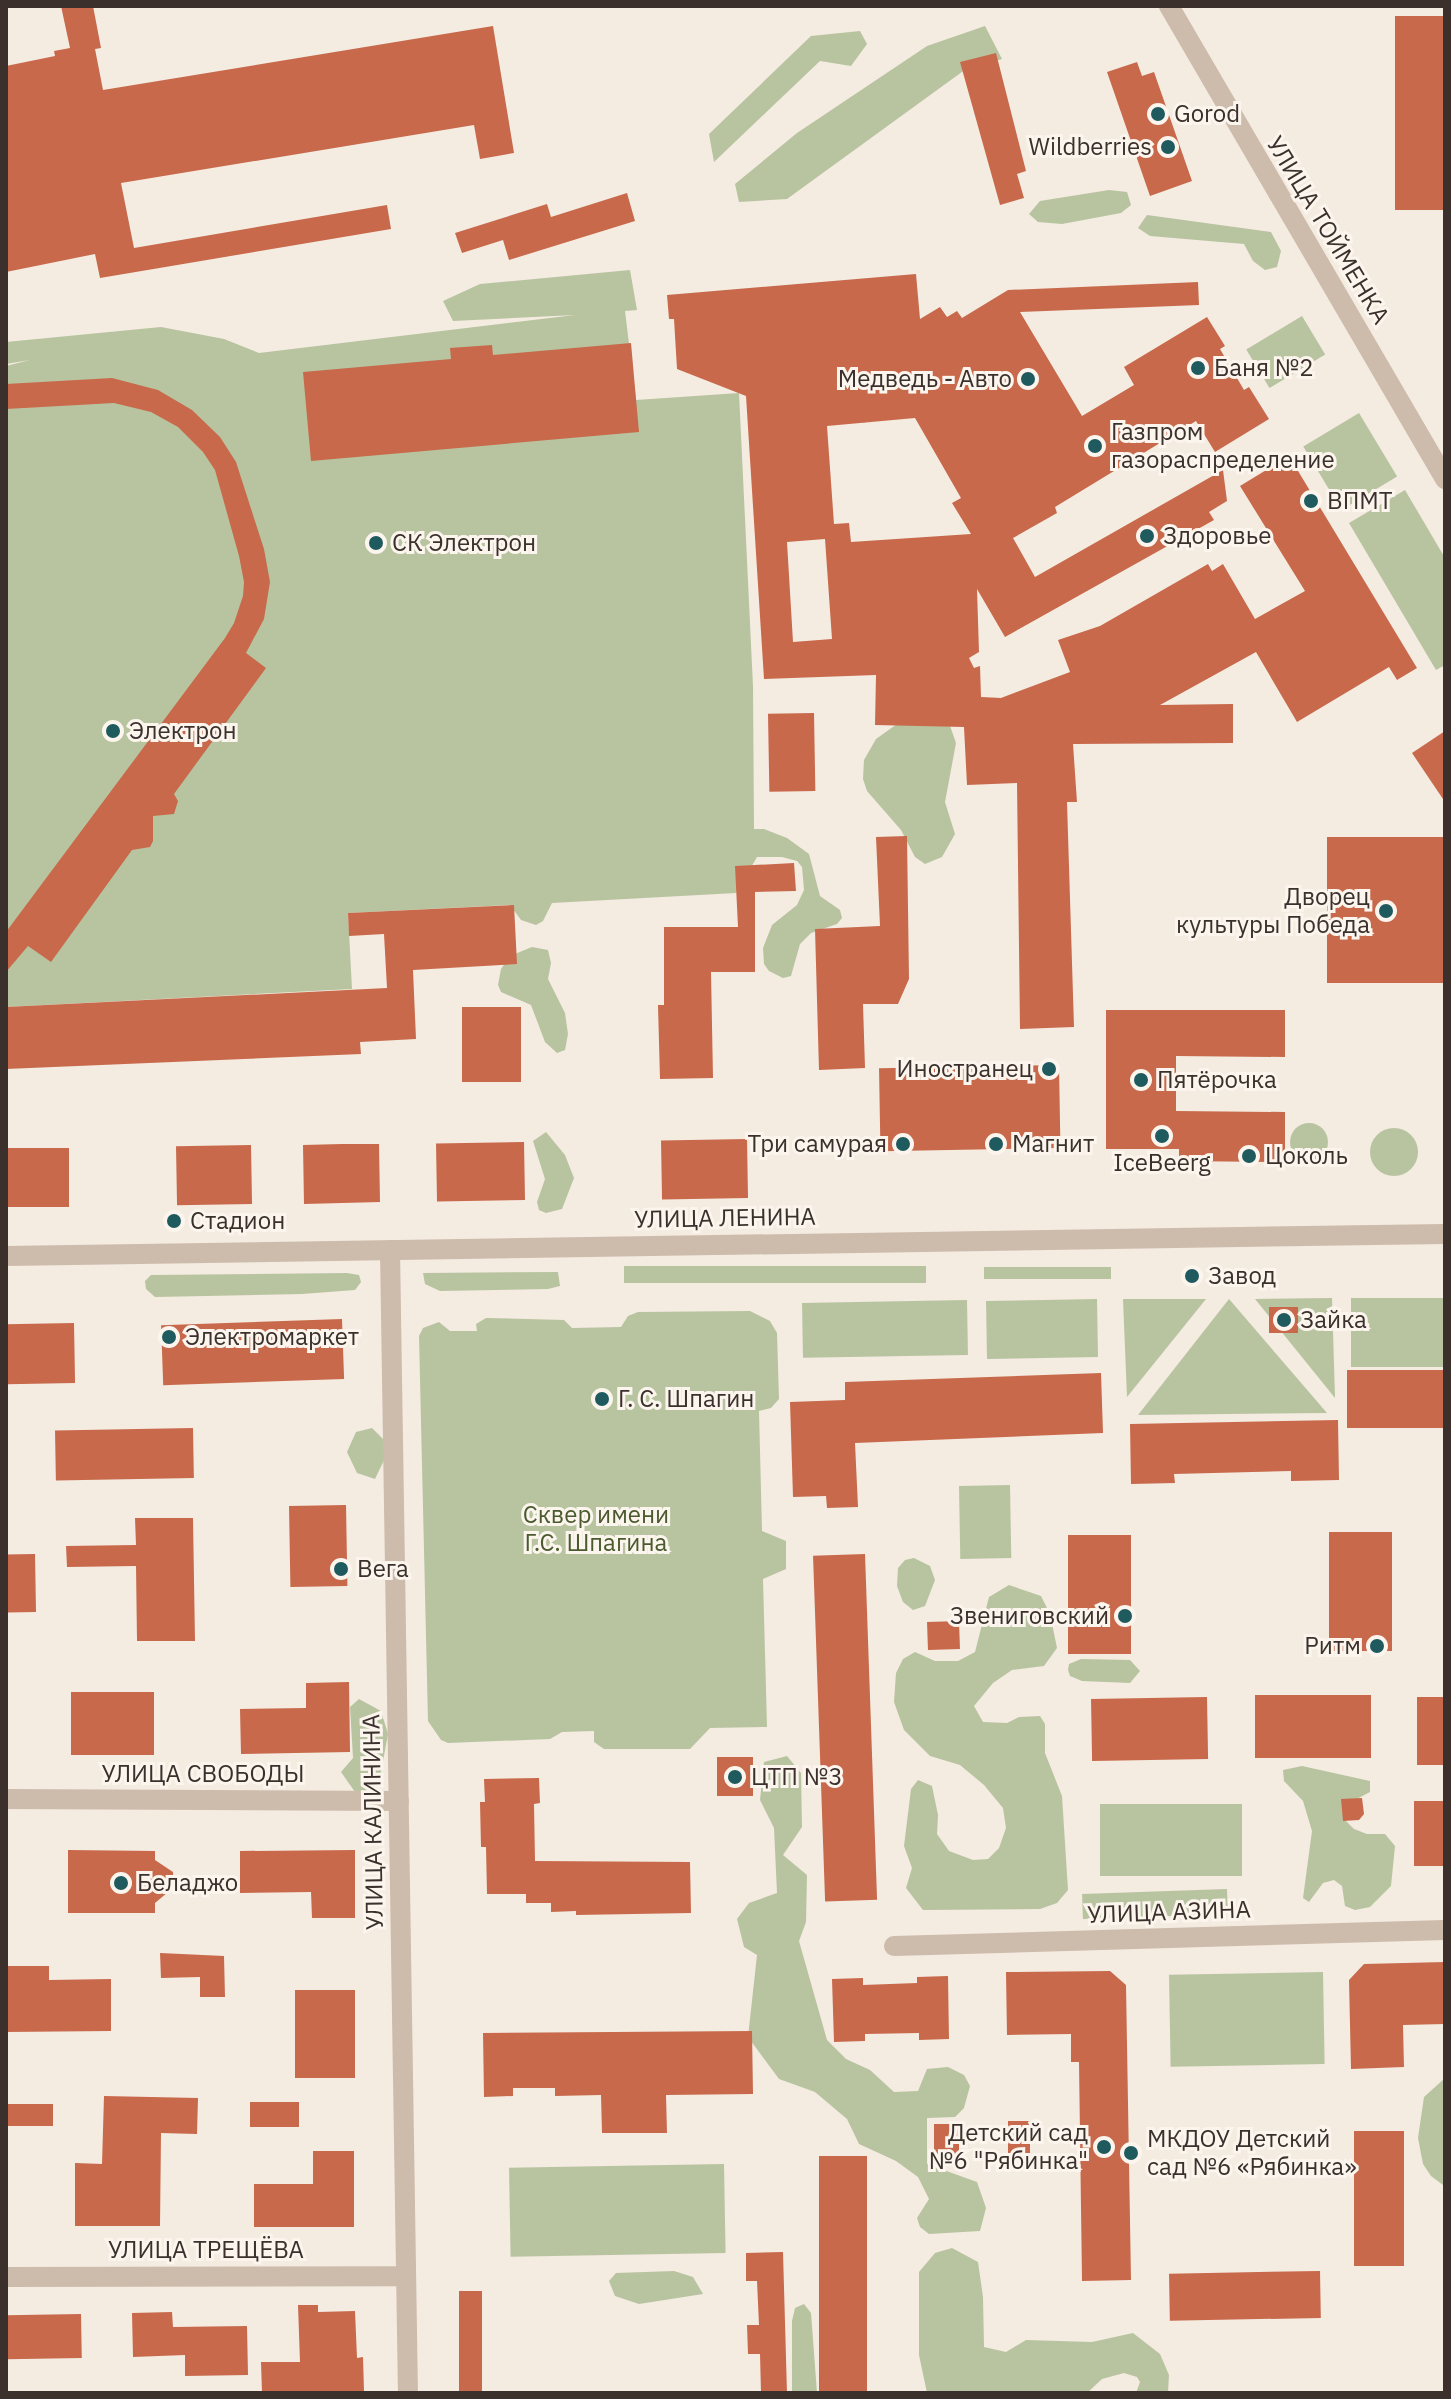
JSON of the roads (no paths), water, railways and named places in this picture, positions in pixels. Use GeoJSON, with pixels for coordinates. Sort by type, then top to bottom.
{"type":"FeatureCollection","features":[{"type":"Feature","properties":{"kind":"street","name":"УЛИЦА ТОЙМЕНКА"},"geometry":{"type":"LineString","coordinates":[[1169,6],[1445,479]]}},
{"type":"Feature","properties":{"kind":"street","name":"УЛИЦА ЛЕНИНА"},"geometry":{"type":"LineString","coordinates":[[6,1256],[1445,1234]]}},
{"type":"Feature","properties":{"kind":"street","name":"УЛИЦА КАЛИНИНА"},"geometry":{"type":"LineString","coordinates":[[390,1250],[408,2393]]}},
{"type":"Feature","properties":{"kind":"street","name":"УЛИЦА СВОБОДЫ"},"geometry":{"type":"LineString","coordinates":[[6,1799],[399,1801]]}},
{"type":"Feature","properties":{"kind":"street","name":"УЛИЦА АЗИНА"},"geometry":{"type":"LineString","coordinates":[[894,1946],[1445,1930]]}},
{"type":"Feature","properties":{"kind":"street","name":"УЛИЦА ТРЕЩЁВА"},"geometry":{"type":"LineString","coordinates":[[6,2277],[406,2276]]}},
{"type":"Feature","properties":{"kind":"place","name":"Gorod"},"geometry":{"type":"Point","coordinates":[1158,114]}},
{"type":"Feature","properties":{"kind":"place","name":"Wildberries"},"geometry":{"type":"Point","coordinates":[1168,147]}},
{"type":"Feature","properties":{"kind":"place","name":"Баня №2"},"geometry":{"type":"Point","coordinates":[1198,368]}},
{"type":"Feature","properties":{"kind":"place","name":"Медведь - Авто"},"geometry":{"type":"Point","coordinates":[1028,379]}},
{"type":"Feature","properties":{"kind":"place","name":"Газпром газораспределение"},"geometry":{"type":"Point","coordinates":[1095,446]}},
{"type":"Feature","properties":{"kind":"place","name":"ВПМТ"},"geometry":{"type":"Point","coordinates":[1311,501]}},
{"type":"Feature","properties":{"kind":"place","name":"Здоровье"},"geometry":{"type":"Point","coordinates":[1147,536]}},
{"type":"Feature","properties":{"kind":"place","name":"СК Электрон"},"geometry":{"type":"Point","coordinates":[376,543]}},
{"type":"Feature","properties":{"kind":"place","name":"Электрон"},"geometry":{"type":"Point","coordinates":[113,731]}},
{"type":"Feature","properties":{"kind":"place","name":"Дворец культуры Победа"},"geometry":{"type":"Point","coordinates":[1386,911]}},
{"type":"Feature","properties":{"kind":"place","name":"Иностранец"},"geometry":{"type":"Point","coordinates":[1049,1069]}},
{"type":"Feature","properties":{"kind":"place","name":"Пятёрочка"},"geometry":{"type":"Point","coordinates":[1141,1080]}},
{"type":"Feature","properties":{"kind":"place","name":"IceBeerg"},"geometry":{"type":"Point","coordinates":[1162,1136]}},
{"type":"Feature","properties":{"kind":"place","name":"Три самурая"},"geometry":{"type":"Point","coordinates":[903,1144]}},
{"type":"Feature","properties":{"kind":"place","name":"Магнит"},"geometry":{"type":"Point","coordinates":[996,1144]}},
{"type":"Feature","properties":{"kind":"place","name":"Цоколь"},"geometry":{"type":"Point","coordinates":[1249,1156]}},
{"type":"Feature","properties":{"kind":"place","name":"Стадион"},"geometry":{"type":"Point","coordinates":[174,1221]}},
{"type":"Feature","properties":{"kind":"place","name":"Завод"},"geometry":{"type":"Point","coordinates":[1192,1276]}},
{"type":"Feature","properties":{"kind":"place","name":"Зайка"},"geometry":{"type":"Point","coordinates":[1284,1320]}},
{"type":"Feature","properties":{"kind":"place","name":"Электромаркет"},"geometry":{"type":"Point","coordinates":[169,1337]}},
{"type":"Feature","properties":{"kind":"place","name":"Г. С. Шпагин"},"geometry":{"type":"Point","coordinates":[602,1399]}},
{"type":"Feature","properties":{"kind":"place","name":"Вега"},"geometry":{"type":"Point","coordinates":[341,1569]}},
{"type":"Feature","properties":{"kind":"place","name":"Звениговский"},"geometry":{"type":"Point","coordinates":[1125,1616]}},
{"type":"Feature","properties":{"kind":"place","name":"Ритм"},"geometry":{"type":"Point","coordinates":[1377,1646]}},
{"type":"Feature","properties":{"kind":"place","name":"ЦТП №3"},"geometry":{"type":"Point","coordinates":[735,1777]}},
{"type":"Feature","properties":{"kind":"place","name":"Беладжо"},"geometry":{"type":"Point","coordinates":[121,1883]}},
{"type":"Feature","properties":{"kind":"place","name":"Детский сад №6 \"Рябинка\""},"geometry":{"type":"Point","coordinates":[1104,2147]}},
{"type":"Feature","properties":{"kind":"place","name":"МКДОУ Детский сад №6 «Рябинка»"},"geometry":{"type":"Point","coordinates":[1131,2153]}},
{"type":"Feature","properties":{"kind":"park label","name":"Сквер имени Г.С. Шпагина"},"geometry":{"type":"Point","coordinates":[596,1529]}}]}
